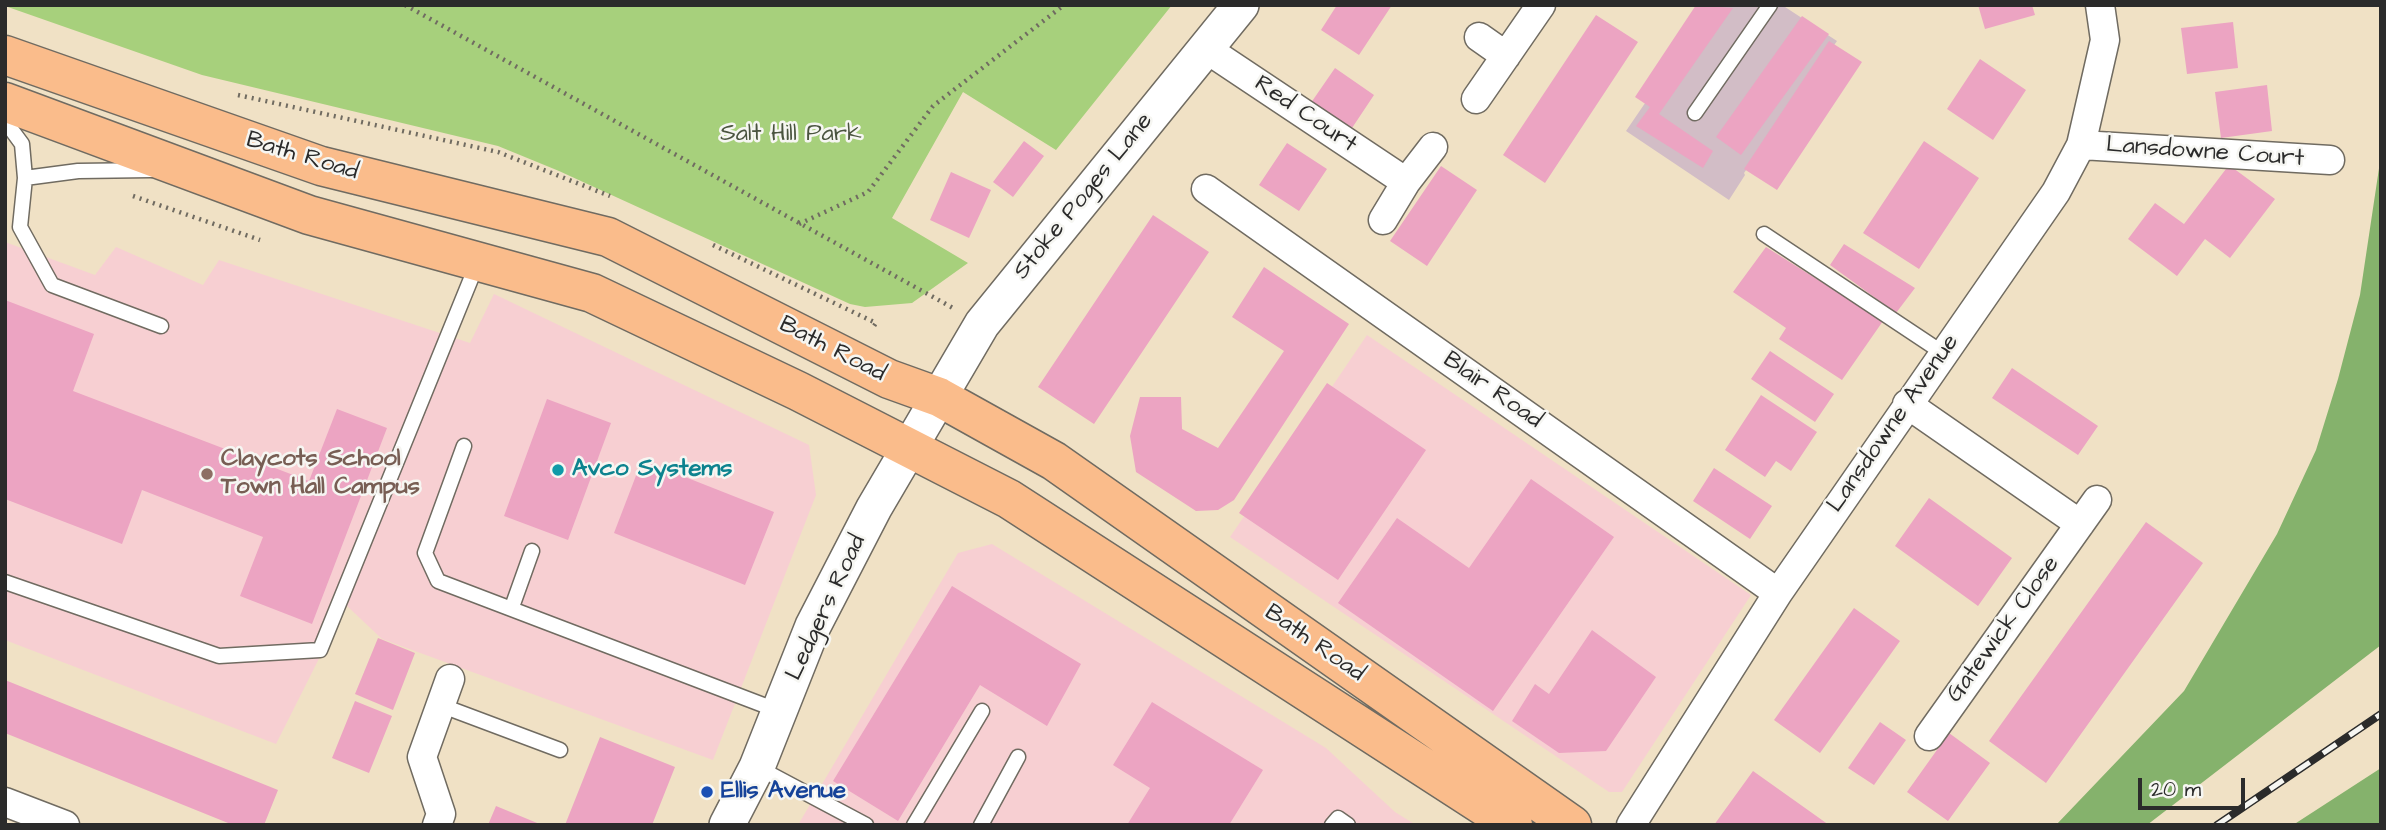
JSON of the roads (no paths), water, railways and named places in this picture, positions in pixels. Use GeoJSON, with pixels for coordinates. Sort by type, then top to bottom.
{"type":"FeatureCollection","features":[{"type":"Feature","properties":{"kind":"main road","name":"Bath Road"},"geometry":{"type":"LineString","coordinates":[[5,55],[321,166],[608,237],[889,379],[939,397],[1054,461],[1572,825]]}},
{"type":"Feature","properties":{"kind":"main road","name":"Bath Road"},"geometry":{"type":"LineString","coordinates":[[5,102],[309,215],[592,293],[910,446],[1009,499],[1513,825]]}},
{"type":"Feature","properties":{"kind":"street","name":"Stoke Poges Lane"},"geometry":{"type":"LineString","coordinates":[[939,397],[982,324],[1241,5]]}},
{"type":"Feature","properties":{"kind":"street"},"geometry":{"type":"LineString","coordinates":[[1476,99],[1541,5]]}},
{"type":"Feature","properties":{"kind":"street","name":"Lansdowne Avenue"},"geometry":{"type":"LineString","coordinates":[[1631,825],[1778,593],[2056,192],[2081,145],[2105,40],[2100,5]]}},
{"type":"Feature","properties":{"kind":"street"},"geometry":{"type":"LineString","coordinates":[[1479,37],[1506,56]]}},
{"type":"Feature","properties":{"kind":"street","name":"Red Court"},"geometry":{"type":"LineString","coordinates":[[1205,48],[1406,182]]}},
{"type":"Feature","properties":{"kind":"street","name":"Lansdowne Court"},"geometry":{"type":"LineString","coordinates":[[2081,145],[2330,160]]}},
{"type":"Feature","properties":{"kind":"street"},"geometry":{"type":"LineString","coordinates":[[1383,220],[1406,182],[1433,147]]}},
{"type":"Feature","properties":{"kind":"street","name":"Blair Road"},"geometry":{"type":"LineString","coordinates":[[1206,189],[1778,593]]}},
{"type":"Feature","properties":{"kind":"street","name":"Ledgers Road"},"geometry":{"type":"LineString","coordinates":[[727,825],[757,767],[813,626],[874,508],[939,397]]}},
{"type":"Feature","properties":{"kind":"street"},"geometry":{"type":"LineString","coordinates":[[1907,404],[2080,524]]}},
{"type":"Feature","properties":{"kind":"street","name":"Gatewick Close"},"geometry":{"type":"LineString","coordinates":[[1928,736],[2098,500]]}},
{"type":"Feature","properties":{"kind":"street"},"geometry":{"type":"LineString","coordinates":[[437,825],[441,814],[422,757],[450,679]]}},
{"type":"Feature","properties":{"kind":"street"},"geometry":{"type":"LineString","coordinates":[[5,802],[65,825]]}},
{"type":"Feature","properties":{"kind":"lane"},"geometry":{"type":"LineString","coordinates":[[1695,113],[1770,5]]}},
{"type":"Feature","properties":{"kind":"lane"},"geometry":{"type":"LineString","coordinates":[[5,121],[22,144],[25,178],[20,227]]}},
{"type":"Feature","properties":{"kind":"lane"},"geometry":{"type":"LineString","coordinates":[[25,178],[78,171],[187,170]]}},
{"type":"Feature","properties":{"kind":"lane"},"geometry":{"type":"LineString","coordinates":[[5,218],[20,227],[52,285],[161,326]]}},
{"type":"Feature","properties":{"kind":"lane"},"geometry":{"type":"LineString","coordinates":[[1764,234],[1943,353]]}},
{"type":"Feature","properties":{"kind":"lane"},"geometry":{"type":"LineString","coordinates":[[5,583],[219,656],[320,650],[478,261]]}},
{"type":"Feature","properties":{"kind":"lane"},"geometry":{"type":"LineString","coordinates":[[464,446],[425,553],[438,580],[780,712]]}},
{"type":"Feature","properties":{"kind":"lane"},"geometry":{"type":"LineString","coordinates":[[512,607],[532,551]]}},
{"type":"Feature","properties":{"kind":"lane"},"geometry":{"type":"LineString","coordinates":[[440,705],[560,750]]}},
{"type":"Feature","properties":{"kind":"lane"},"geometry":{"type":"LineString","coordinates":[[914,825],[982,710]]}},
{"type":"Feature","properties":{"kind":"lane"},"geometry":{"type":"LineString","coordinates":[[981,825],[1018,757]]}},
{"type":"Feature","properties":{"kind":"lane"},"geometry":{"type":"LineString","coordinates":[[757,767],[866,825]]}},
{"type":"Feature","properties":{"kind":"lane"},"geometry":{"type":"LineString","coordinates":[[1332,825],[1338,818],[1348,825]]}},
{"type":"Feature","properties":{"kind":"railway"},"geometry":{"type":"LineString","coordinates":[[2217,825],[2381,714]]}},
{"type":"Feature","properties":{"kind":"place","name":"Avco Systems"},"geometry":{"type":"Point","coordinates":[558,470]}},
{"type":"Feature","properties":{"kind":"place","name":"Claycots School Town Hall Campus"},"geometry":{"type":"Point","coordinates":[207,474]}},
{"type":"Feature","properties":{"kind":"place","name":"Ellis Avenue"},"geometry":{"type":"Point","coordinates":[707,792]}},
{"type":"Feature","properties":{"kind":"park label","name":"Salt Hill Park"},"geometry":{"type":"Point","coordinates":[791,135]}}]}
